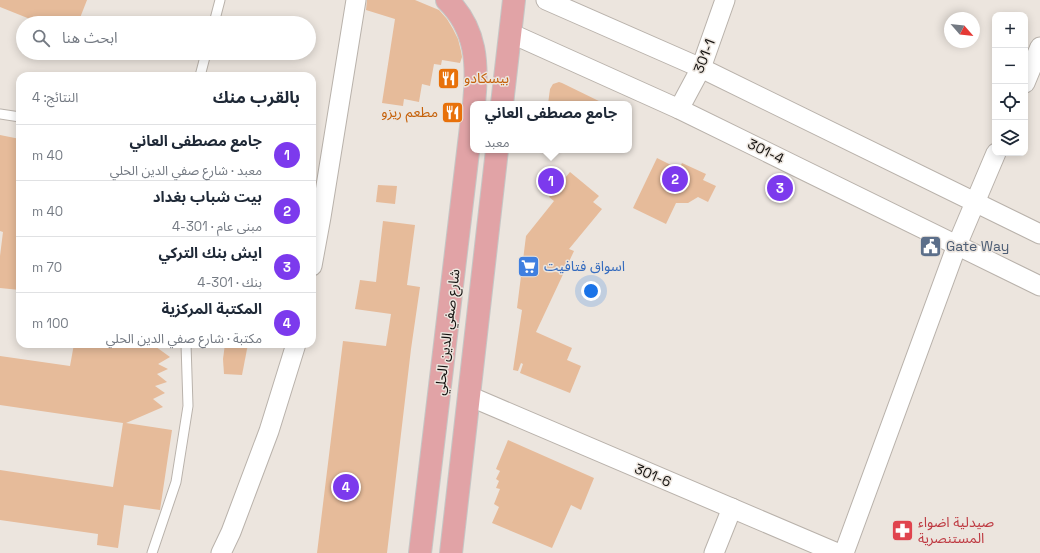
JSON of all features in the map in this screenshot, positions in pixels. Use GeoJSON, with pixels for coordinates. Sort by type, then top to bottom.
{"type":"FeatureCollection","features":[{"type":"Feature","properties":{"kind":"main road"},"geometry":{"type":"LineString","coordinates":[[447,0],[461,17],[469,31],[474,47],[476,70],[474,101]]}},
{"type":"Feature","properties":{"kind":"main road"},"geometry":{"type":"LineString","coordinates":[[502,101],[514,0]]}},
{"type":"Feature","properties":{"kind":"main road","name":"شارع صفي الدين الحلي"},"geometry":{"type":"LineString","coordinates":[[420,553],[470,135]]}},
{"type":"Feature","properties":{"kind":"main road","name":"شارع صفي الدين الحلي"},"geometry":{"type":"LineString","coordinates":[[451,553],[497,153]]}},
{"type":"Feature","properties":{"kind":"street"},"geometry":{"type":"LineString","coordinates":[[316,244],[356,0]]}},
{"type":"Feature","properties":{"kind":"street"},"geometry":{"type":"LineString","coordinates":[[546,0],[701,68],[1040,234]]}},
{"type":"Feature","properties":{"kind":"street","name":"301-1"},"geometry":{"type":"LineString","coordinates":[[679,109],[701,68],[725,0]]}},
{"type":"Feature","properties":{"kind":"street","name":"301-4"},"geometry":{"type":"LineString","coordinates":[[510,33],[679,109],[1040,286]]}},
{"type":"Feature","properties":{"kind":"street"},"geometry":{"type":"LineString","coordinates":[[1028,76],[1040,46]]}},
{"type":"Feature","properties":{"kind":"street"},"geometry":{"type":"LineString","coordinates":[[844,553],[957,245],[995,156]]}},
{"type":"Feature","properties":{"kind":"street"},"geometry":{"type":"LineString","coordinates":[[221,553],[231,532],[269,431],[295,348]]}},
{"type":"Feature","properties":{"kind":"street","name":"301-6"},"geometry":{"type":"LineString","coordinates":[[469,396],[837,553]]}},
{"type":"Feature","properties":{"kind":"street"},"geometry":{"type":"LineString","coordinates":[[714,553],[732,508]]}},
{"type":"Feature","properties":{"kind":"lane"},"geometry":{"type":"LineString","coordinates":[[216,16],[220,0]]}},
{"type":"Feature","properties":{"kind":"lane"},"geometry":{"type":"LineString","coordinates":[[201,72],[204,60]]}},
{"type":"Feature","properties":{"kind":"lane"},"geometry":{"type":"LineString","coordinates":[[0,114],[16,116]]}},
{"type":"Feature","properties":{"kind":"lane"},"geometry":{"type":"LineString","coordinates":[[152,553],[176,482],[188,406],[186,348]]}},
{"type":"Feature","properties":{"kind":"building"},"geometry":{"type":"Polygon","coordinates":[[[0,0],[87,0],[81,16],[22,16],[0,7],[0,0]]]}},
{"type":"Feature","properties":{"kind":"building"},"geometry":{"type":"Polygon","coordinates":[[[367,0],[415,0],[439,10],[453,29],[458,39],[461,51],[462,57],[460,63],[442,60],[441,65],[434,64],[430,86],[422,84],[419,102],[404,99],[403,106],[382,103],[395,19],[366,10],[367,0]]]}},
{"type":"Feature","properties":{"kind":"building"},"geometry":{"type":"Polygon","coordinates":[[[559,82],[562,83],[599,101],[548,101],[550,89],[553,84],[559,82]]]}},
{"type":"Feature","properties":{"kind":"building"},"geometry":{"type":"Polygon","coordinates":[[[0,135],[16,138],[16,290],[0,288],[0,256],[3,232],[0,231],[0,135]]]}},
{"type":"Feature","properties":{"kind":"building"},"geometry":{"type":"Polygon","coordinates":[[[657,158],[679,169],[682,163],[706,174],[703,180],[716,186],[708,202],[698,197],[688,203],[676,203],[666,224],[633,208],[657,158]]]}},
{"type":"Feature","properties":{"kind":"building"},"geometry":{"type":"Polygon","coordinates":[[[570,172],[599,196],[593,202],[602,209],[569,249],[574,251],[536,332],[572,348],[567,360],[581,366],[570,393],[520,373],[523,364],[521,363],[518,371],[513,370],[522,310],[517,308],[526,236],[554,201],[549,197],[570,172]]]}},
{"type":"Feature","properties":{"kind":"building"},"geometry":{"type":"Polygon","coordinates":[[[378,185],[397,186],[395,204],[376,202],[378,185]]]}},
{"type":"Feature","properties":{"kind":"building"},"geometry":{"type":"Polygon","coordinates":[[[383,221],[415,225],[407,285],[420,287],[411,349],[387,553],[317,553],[343,341],[386,346],[391,314],[355,309],[360,280],[376,282],[383,221]]]}},
{"type":"Feature","properties":{"kind":"building"},"geometry":{"type":"Polygon","coordinates":[[[73,348],[158,348],[170,357],[158,364],[168,369],[157,374],[167,382],[155,386],[165,393],[153,399],[163,407],[126,423],[172,430],[160,510],[124,505],[118,548],[97,545],[98,534],[0,520],[0,470],[113,487],[123,423],[0,405],[0,356],[70,366],[73,348]]]}},
{"type":"Feature","properties":{"kind":"building"},"geometry":{"type":"Polygon","coordinates":[[[224,348],[247,348],[242,375],[224,374],[223,359],[224,348]]]}},
{"type":"Feature","properties":{"kind":"building"},"geometry":{"type":"Polygon","coordinates":[[[508,440],[594,478],[581,510],[571,505],[552,548],[492,523],[499,507],[494,504],[500,489],[496,488],[499,481],[496,479],[500,471],[496,469],[508,440]]]}},
{"type":"Feature","properties":{"kind":"place","name":"بيسكادو"},"geometry":{"type":"Point","coordinates":[448,78]}},
{"type":"Feature","properties":{"kind":"place","name":"مطعم ريزو"},"geometry":{"type":"Point","coordinates":[453,112]}},
{"type":"Feature","properties":{"kind":"place","name":"بيت شباب بغداد"},"geometry":{"type":"Point","coordinates":[675,179]}},
{"type":"Feature","properties":{"kind":"place","name":"جامع مصطفى العاني"},"geometry":{"type":"Point","coordinates":[551,181]}},
{"type":"Feature","properties":{"kind":"place","name":"ايش بنك التركي"},"geometry":{"type":"Point","coordinates":[780,188]}},
{"type":"Feature","properties":{"kind":"place","name":"Gate Way"},"geometry":{"type":"Point","coordinates":[931,246]}},
{"type":"Feature","properties":{"kind":"place","name":"اسواق فتافيت"},"geometry":{"type":"Point","coordinates":[528,266]}},
{"type":"Feature","properties":{"kind":"place","name":"المكتبة المركزية"},"geometry":{"type":"Point","coordinates":[346,487]}},
{"type":"Feature","properties":{"kind":"place","name":"صيدلية اضواء المستنصرية"},"geometry":{"type":"Point","coordinates":[902,530]}}]}
